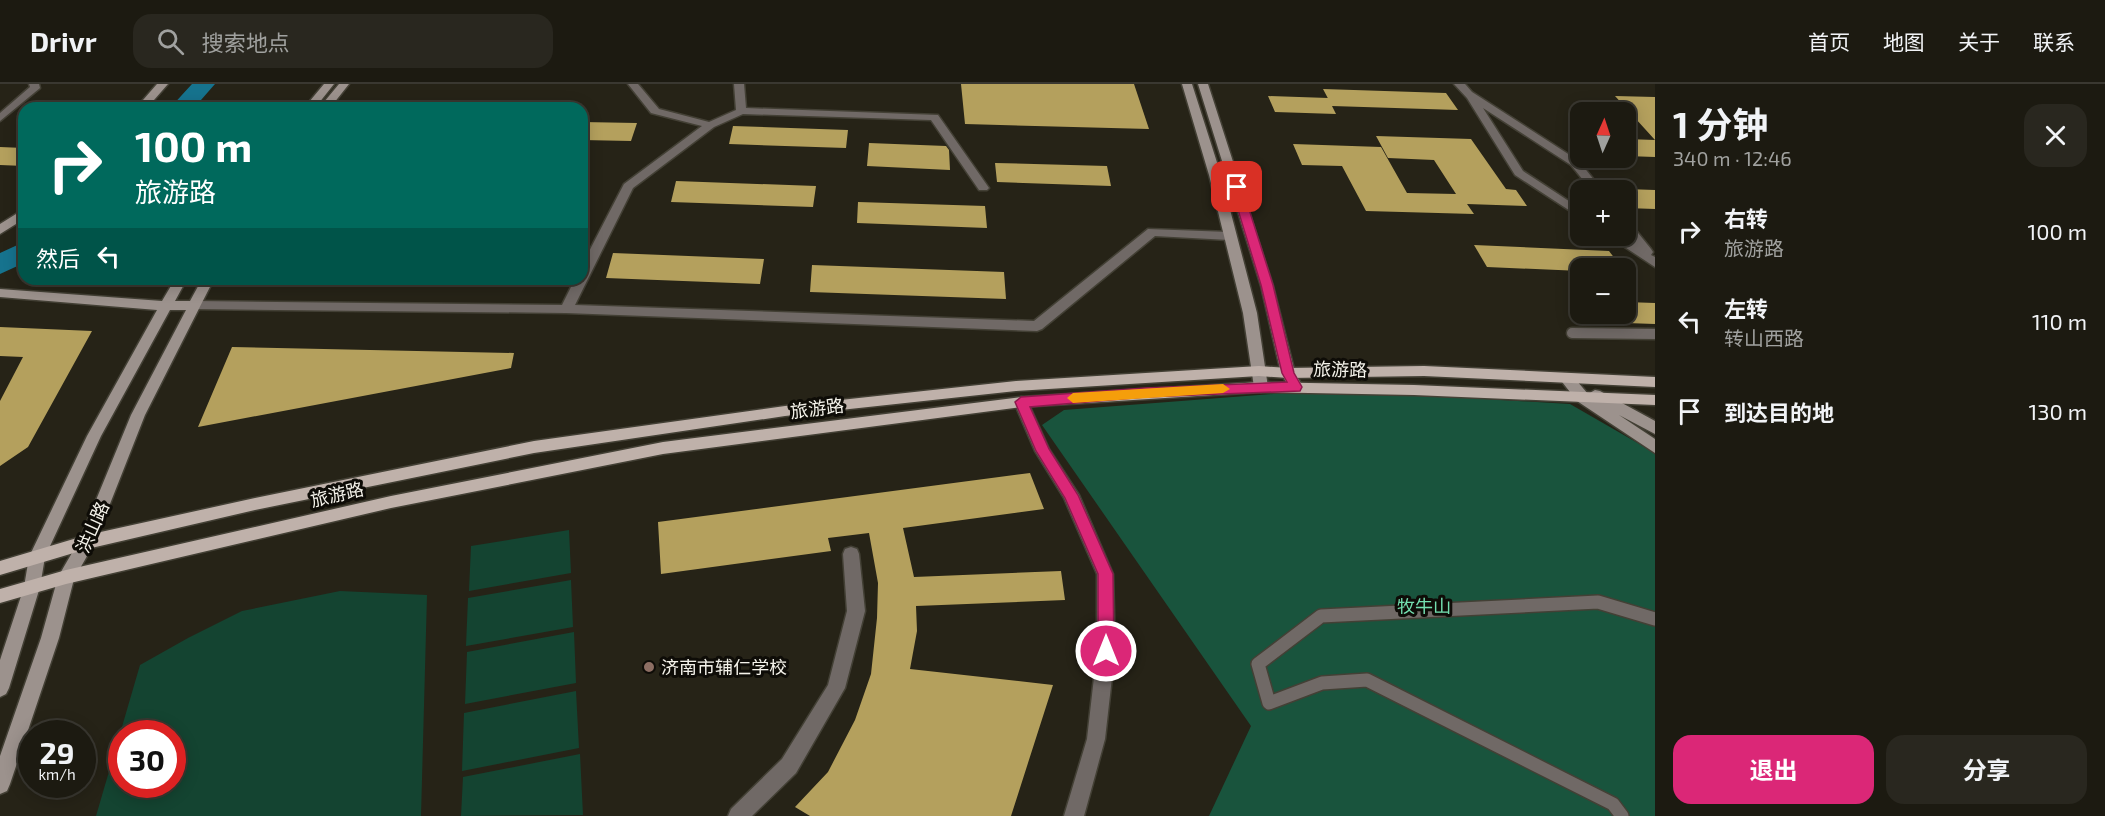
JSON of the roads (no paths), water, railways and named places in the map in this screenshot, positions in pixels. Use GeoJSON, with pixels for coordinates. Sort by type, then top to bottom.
{"type":"FeatureCollection","features":[{"type":"Feature","properties":{"kind":"main road"},"geometry":{"type":"LineString","coordinates":[[146,102],[163,84]]}},
{"type":"Feature","properties":{"kind":"main road"},"geometry":{"type":"LineString","coordinates":[[314,102],[329,84]]}},
{"type":"Feature","properties":{"kind":"main road"},"geometry":{"type":"LineString","coordinates":[[329,102],[344,84]]}},
{"type":"Feature","properties":{"kind":"main road"},"geometry":{"type":"LineString","coordinates":[[1187,84],[1215,175],[1250,313],[1261,387]]}},
{"type":"Feature","properties":{"kind":"main road"},"geometry":{"type":"LineString","coordinates":[[1203,84],[1267,285],[1288,373],[1296,387]]}},
{"type":"Feature","properties":{"kind":"main road"},"geometry":{"type":"LineString","coordinates":[[0,230],[18,217]]}},
{"type":"Feature","properties":{"kind":"main road","name":"洪山路"},"geometry":{"type":"LineString","coordinates":[[0,688],[32,587],[37,557],[94,436],[177,285]]}},
{"type":"Feature","properties":{"kind":"main road","name":"洪山路"},"geometry":{"type":"LineString","coordinates":[[0,784],[50,638],[66,577],[87,542],[138,415],[205,285]]}},
{"type":"Feature","properties":{"kind":"main road"},"geometry":{"type":"LineString","coordinates":[[0,293],[165,306],[195,304]]}},
{"type":"Feature","properties":{"kind":"main road","name":"旅游路"},"geometry":{"type":"LineString","coordinates":[[0,568],[87,542],[255,504],[534,447],[785,411],[1016,386],[1259,371],[1288,373],[1424,371],[1655,382]]}},
{"type":"Feature","properties":{"kind":"main road"},"geometry":{"type":"LineString","coordinates":[[1566,378],[1582,397],[1655,447]]}},
{"type":"Feature","properties":{"kind":"main road"},"geometry":{"type":"LineString","coordinates":[[1566,378],[1655,428]]}},
{"type":"Feature","properties":{"kind":"main road","name":"旅游路"},"geometry":{"type":"LineString","coordinates":[[0,596],[66,577],[391,502],[663,448],[1021,402],[1261,387],[1655,400]]}},
{"type":"Feature","properties":{"kind":"street"},"geometry":{"type":"LineString","coordinates":[[19,102],[35,88],[34,84]]}},
{"type":"Feature","properties":{"kind":"street"},"geometry":{"type":"LineString","coordinates":[[633,84],[656,111],[710,125]]}},
{"type":"Feature","properties":{"kind":"street"},"geometry":{"type":"LineString","coordinates":[[739,84],[741,111]]}},
{"type":"Feature","properties":{"kind":"street"},"geometry":{"type":"LineString","coordinates":[[1459,84],[1468,94],[1519,173],[1570,207]]}},
{"type":"Feature","properties":{"kind":"street"},"geometry":{"type":"LineString","coordinates":[[1468,94],[1575,163],[1589,180]]}},
{"type":"Feature","properties":{"kind":"street"},"geometry":{"type":"LineString","coordinates":[[0,118],[18,103]]}},
{"type":"Feature","properties":{"kind":"street"},"geometry":{"type":"LineString","coordinates":[[588,266],[628,186],[710,125],[741,111],[934,117],[983,188]]}},
{"type":"Feature","properties":{"kind":"street"},"geometry":{"type":"LineString","coordinates":[[195,304],[566,309],[1037,326],[1152,232],[1229,236]]}},
{"type":"Feature","properties":{"kind":"street"},"geometry":{"type":"LineString","coordinates":[[1636,238],[1655,262]]}},
{"type":"Feature","properties":{"kind":"street"},"geometry":{"type":"LineString","coordinates":[[1630,246],[1655,262]]}},
{"type":"Feature","properties":{"kind":"street"},"geometry":{"type":"LineString","coordinates":[[566,309],[578,285]]}},
{"type":"Feature","properties":{"kind":"street"},"geometry":{"type":"LineString","coordinates":[[1021,402],[1043,451],[1071,495],[1105,574],[1106,651],[1096,739],[1074,816]]}},
{"type":"Feature","properties":{"kind":"street"},"geometry":{"type":"LineString","coordinates":[[748,813],[789,766],[836,688],[856,611],[850,554]]}},
{"type":"Feature","properties":{"kind":"lane"},"geometry":{"type":"LineString","coordinates":[[1572,333],[1655,334]]}},
{"type":"Feature","properties":{"kind":"lane"},"geometry":{"type":"LineString","coordinates":[[1622,816],[1613,804],[1367,680],[1322,683],[1269,703],[1258,664],[1322,616],[1598,602],[1655,619]]}},
{"type":"Feature","properties":{"kind":"waterway"},"geometry":{"type":"LineString","coordinates":[[187,102],[204,84]]}},
{"type":"Feature","properties":{"kind":"waterway"},"geometry":{"type":"LineString","coordinates":[[0,265],[18,254]]}},
{"type":"Feature","properties":{"kind":"place","name":"济南市辅仁学校"},"geometry":{"type":"Point","coordinates":[649,667]}},
{"type":"Feature","properties":{"kind":"park label","name":"牧牛山"},"geometry":{"type":"Point","coordinates":[1424,606]}}]}
